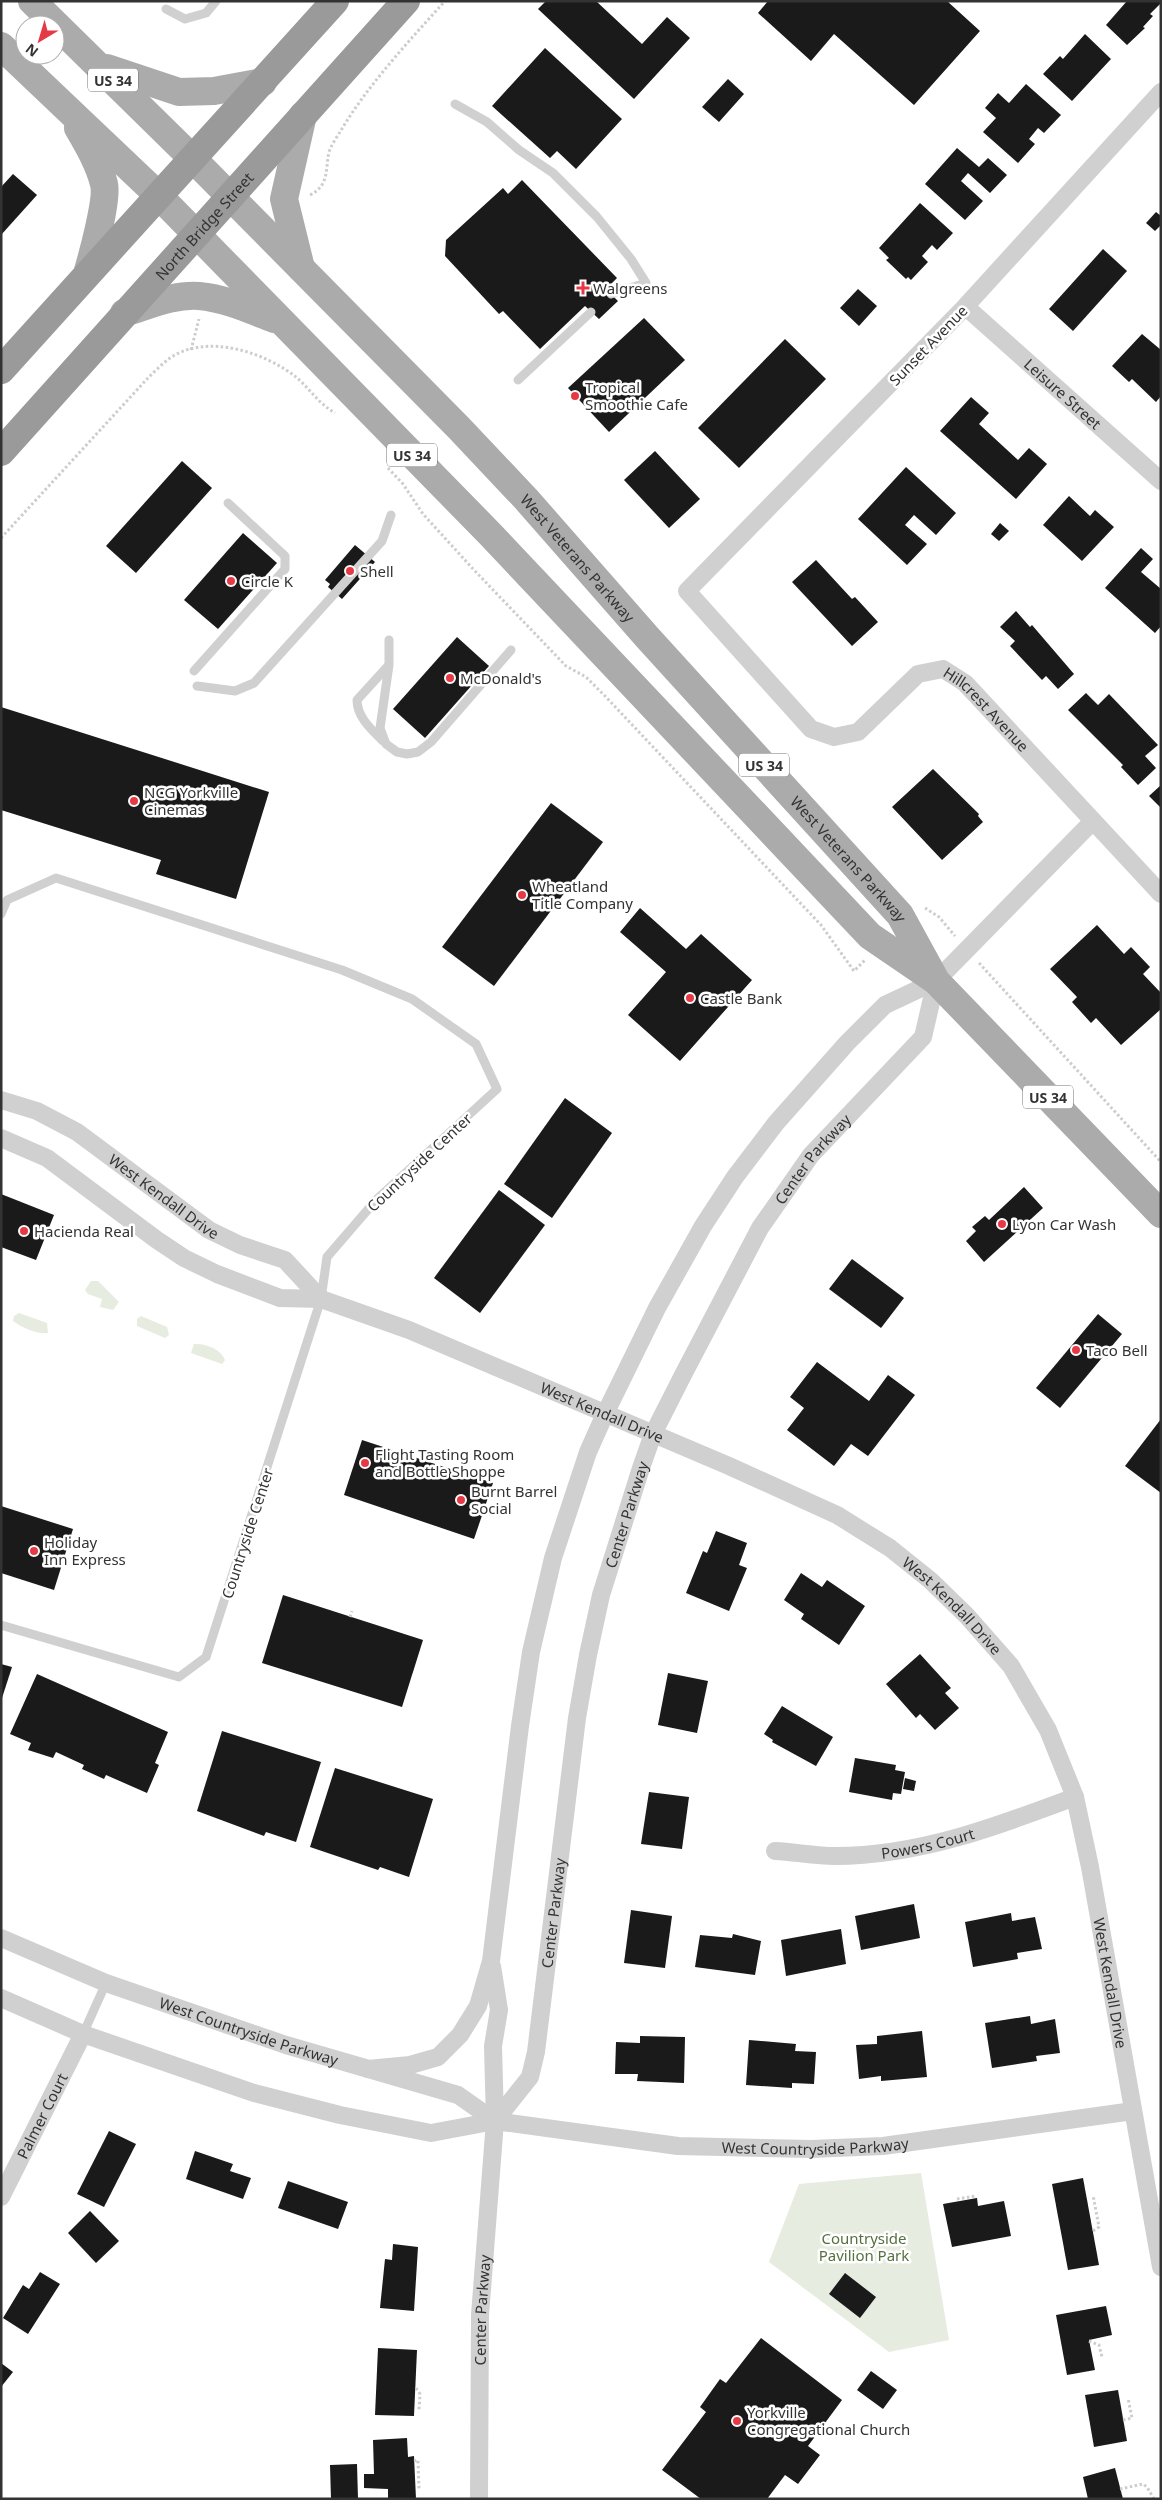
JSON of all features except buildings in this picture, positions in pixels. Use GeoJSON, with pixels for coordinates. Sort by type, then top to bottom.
{"type":"FeatureCollection","features":[{"type":"Feature","properties":{"kind":"highway"},"geometry":{"type":"LineString","coordinates":[[1,370],[335,1]]}},
{"type":"Feature","properties":{"kind":"highway","name":"North Bridge Street"},"geometry":{"type":"LineString","coordinates":[[1,452],[406,1]]}},
{"type":"Feature","properties":{"kind":"main road","name":"US 34"},"geometry":{"type":"LineString","coordinates":[[32,1],[193,159]]}},
{"type":"Feature","properties":{"kind":"main road","name":"US 34"},"geometry":{"type":"LineString","coordinates":[[1,46],[158,195]]}},
{"type":"Feature","properties":{"kind":"main road"},"geometry":{"type":"LineString","coordinates":[[96,64],[179,92],[214,91],[263,82]]}},
{"type":"Feature","properties":{"kind":"main road"},"geometry":{"type":"LineString","coordinates":[[67,107],[92,152],[104,186],[97,235],[87,274]]}},
{"type":"Feature","properties":{"kind":"main road"},"geometry":{"type":"LineString","coordinates":[[301,268],[284,199],[303,116]]}},
{"type":"Feature","properties":{"kind":"main road","name":"West Veterans Parkway"},"geometry":{"type":"LineString","coordinates":[[193,159],[459,428],[526,499],[647,637],[900,915],[936,980]]}},
{"type":"Feature","properties":{"kind":"main road","name":"West Veterans Parkway"},"geometry":{"type":"LineString","coordinates":[[158,195],[490,534],[870,936],[936,980],[1161,1214]]}},
{"type":"Feature","properties":{"kind":"main road"},"geometry":{"type":"LineString","coordinates":[[124,314],[172,298],[199,296],[243,307],[280,321]]}},
{"type":"Feature","properties":{"kind":"street","name":"Sunset Avenue"},"geometry":{"type":"LineString","coordinates":[[687,591],[966,307],[1161,92]]}},
{"type":"Feature","properties":{"kind":"street","name":"Leisure Street"},"geometry":{"type":"LineString","coordinates":[[966,307],[1161,481]]}},
{"type":"Feature","properties":{"kind":"street","name":"Hillcrest Avenue"},"geometry":{"type":"LineString","coordinates":[[687,591],[810,729],[834,737],[858,732],[918,674],[942,669],[965,683],[1161,894]]}},
{"type":"Feature","properties":{"kind":"street","name":"Center Parkway"},"geometry":{"type":"LineString","coordinates":[[368,2069],[410,2065],[438,2057],[460,2035],[478,2006],[491,1961],[518,1736],[532,1652],[554,1558],[588,1452],[605,1414],[657,1308],[703,1226],[741,1169],[798,1098],[885,1005],[936,980],[1093,821]]}},
{"type":"Feature","properties":{"kind":"street","name":"Center Parkway"},"geometry":{"type":"LineString","coordinates":[[495,2121],[530,2077],[534,2060],[577,1718],[588,1655],[601,1595],[624,1514],[653,1434],[760,1228],[811,1155],[923,1038],[936,980]]}},
{"type":"Feature","properties":{"kind":"street","name":"West Kendall Drive"},"geometry":{"type":"LineString","coordinates":[[1,1100],[38,1111],[77,1132],[209,1230],[240,1245],[285,1260],[321,1298]]}},
{"type":"Feature","properties":{"kind":"street","name":"West Kendall Drive"},"geometry":{"type":"LineString","coordinates":[[1,1138],[47,1158],[184,1258],[217,1274],[280,1298],[321,1298],[409,1330],[788,1492],[837,1515],[890,1548],[930,1580],[967,1616],[1011,1666],[1048,1730],[1075,1797],[1090,1867],[1161,2267]]}},
{"type":"Feature","properties":{"kind":"street","name":"Powers Court"},"geometry":{"type":"LineString","coordinates":[[775,1851],[836,1856],[901,1850],[966,1836],[1075,1797]]}},
{"type":"Feature","properties":{"kind":"street","name":"West Countryside Parkway"},"geometry":{"type":"LineString","coordinates":[[1,1938],[106,1983],[286,2045],[458,2095],[495,2121]]}},
{"type":"Feature","properties":{"kind":"street","name":"Center Parkway"},"geometry":{"type":"LineString","coordinates":[[479,2499],[480,2315],[495,2121],[493,2046],[499,2010],[491,1961]]}},
{"type":"Feature","properties":{"kind":"street","name":"West Countryside Parkway"},"geometry":{"type":"LineString","coordinates":[[1,1998],[83,2034],[254,2093],[340,2115],[431,2133],[495,2121],[678,2146],[812,2149],[883,2146],[1133,2110]]}},
{"type":"Feature","properties":{"kind":"street","name":"Palmer Court"},"geometry":{"type":"LineString","coordinates":[[1,2197],[83,2034]]}},
{"type":"Feature","properties":{"kind":"lane"},"geometry":{"type":"LineString","coordinates":[[166,9],[185,19],[206,13],[216,1]]}},
{"type":"Feature","properties":{"kind":"lane"},"geometry":{"type":"LineString","coordinates":[[455,104],[487,122],[519,150],[553,173],[597,216],[631,259],[646,283],[610,294]]}},
{"type":"Feature","properties":{"kind":"lane"},"geometry":{"type":"LineString","coordinates":[[518,380],[591,312]]}},
{"type":"Feature","properties":{"kind":"lane"},"geometry":{"type":"LineString","coordinates":[[194,671],[285,569],[285,556],[228,503]]}},
{"type":"Feature","properties":{"kind":"lane"},"geometry":{"type":"LineString","coordinates":[[197,686],[235,691],[254,683],[382,541],[391,516]]}},
{"type":"Feature","properties":{"kind":"lane"},"geometry":{"type":"LineString","coordinates":[[386,744],[380,728],[390,640]]}},
{"type":"Feature","properties":{"kind":"lane"},"geometry":{"type":"LineString","coordinates":[[388,665],[357,700],[357,708],[368,726],[397,752],[418,752],[431,742],[512,650]]}},
{"type":"Feature","properties":{"kind":"lane","name":"Countryside Center"},"geometry":{"type":"LineString","coordinates":[[1,914],[7,900],[56,878],[342,970],[412,999],[476,1044],[497,1089],[377,1199],[327,1258],[321,1298],[206,1657],[179,1676],[1,1625]]}},
{"type":"Feature","properties":{"kind":"lane"},"geometry":{"type":"LineString","coordinates":[[83,2034],[106,1983]]}},
{"type":"Feature","properties":{"kind":"path"},"geometry":{"type":"LineString","coordinates":[[308,196],[313,194],[322,184],[328,170],[329,152],[340,131],[382,75],[445,1]]}},
{"type":"Feature","properties":{"kind":"path"},"geometry":{"type":"LineString","coordinates":[[191,350],[200,313]]}},
{"type":"Feature","properties":{"kind":"path"},"geometry":{"type":"LineString","coordinates":[[1,538],[147,379],[171,358],[191,350],[218,347],[254,353],[295,377],[308,387],[322,405],[339,416]]}},
{"type":"Feature","properties":{"kind":"path"},"geometry":{"type":"LineString","coordinates":[[403,484],[423,514],[474,570],[566,666],[586,676],[821,925],[854,971],[864,961]]}},
{"type":"Feature","properties":{"kind":"path"},"geometry":{"type":"LineString","coordinates":[[918,911],[924,907],[938,917]]}},
{"type":"Feature","properties":{"kind":"path"},"geometry":{"type":"LineString","coordinates":[[990,975],[1161,1162]]}},
{"type":"Feature","properties":{"kind":"path"},"geometry":{"type":"LineString","coordinates":[[350,1617],[352,1611]]}},
{"type":"Feature","properties":{"kind":"path"},"geometry":{"type":"LineString","coordinates":[[1092,2231],[1099,2227],[1093,2195]]}},
{"type":"Feature","properties":{"kind":"path"},"geometry":{"type":"LineString","coordinates":[[957,2199],[974,2196],[975,2198]]}},
{"type":"Feature","properties":{"kind":"path"},"geometry":{"type":"LineString","coordinates":[[1089,2341],[1099,2344],[1102,2357]]}},
{"type":"Feature","properties":{"kind":"path"},"geometry":{"type":"LineString","coordinates":[[416,2388],[420,2394],[419,2410]]}},
{"type":"Feature","properties":{"kind":"path"},"geometry":{"type":"LineString","coordinates":[[1123,2420],[1132,2418],[1128,2398]]}},
{"type":"Feature","properties":{"kind":"path"},"geometry":{"type":"LineString","coordinates":[[414,2461],[418,2460],[419,2489]]}},
{"type":"Feature","properties":{"kind":"path"},"geometry":{"type":"LineString","coordinates":[[1120,2489],[1143,2484],[1154,2499]]}},
{"type":"Feature","properties":{"kind":"green space"},"geometry":{"type":"Polygon","coordinates":[[[91,1281],[98,1281],[119,1302],[113,1310],[100,1307],[102,1299],[88,1294],[85,1290],[91,1281]]]}},
{"type":"Feature","properties":{"kind":"green space"},"geometry":{"type":"Polygon","coordinates":[[[19,1313],[47,1323],[48,1333],[39,1333],[20,1326],[13,1321],[14,1316],[19,1313]]]}},
{"type":"Feature","properties":{"kind":"green space"},"geometry":{"type":"Polygon","coordinates":[[[141,1316],[167,1327],[169,1335],[165,1338],[137,1326],[137,1319],[141,1316]]]}},
{"type":"Feature","properties":{"kind":"green space"},"geometry":{"type":"Polygon","coordinates":[[[194,1344],[212,1348],[220,1353],[225,1360],[222,1364],[191,1353],[194,1344]]]}},
{"type":"Feature","properties":{"kind":"green space","name":"Countryside Pavilion Park"},"geometry":{"type":"Polygon","coordinates":[[[921,2173],[949,2340],[889,2352],[769,2262],[799,2184],[921,2173]]]}},
{"type":"Feature","properties":{"kind":"place","name":"Walgreens"},"geometry":{"type":"Point","coordinates":[583,288]}},
{"type":"Feature","properties":{"kind":"place","name":"Tropical Smoothie Cafe"},"geometry":{"type":"Point","coordinates":[575,396]}},
{"type":"Feature","properties":{"kind":"place","name":"Shell"},"geometry":{"type":"Point","coordinates":[350,571]}},
{"type":"Feature","properties":{"kind":"place","name":"Circle K"},"geometry":{"type":"Point","coordinates":[231,581]}},
{"type":"Feature","properties":{"kind":"place","name":"McDonald's"},"geometry":{"type":"Point","coordinates":[450,678]}},
{"type":"Feature","properties":{"kind":"place","name":"NCG Yorkville Cinemas"},"geometry":{"type":"Point","coordinates":[134,801]}},
{"type":"Feature","properties":{"kind":"place","name":"Wheatland Title Company"},"geometry":{"type":"Point","coordinates":[522,895]}},
{"type":"Feature","properties":{"kind":"place","name":"Castle Bank"},"geometry":{"type":"Point","coordinates":[690,998]}},
{"type":"Feature","properties":{"kind":"place","name":"Lyon Car Wash"},"geometry":{"type":"Point","coordinates":[1002,1224]}},
{"type":"Feature","properties":{"kind":"place","name":"Hacienda Real"},"geometry":{"type":"Point","coordinates":[24,1231]}},
{"type":"Feature","properties":{"kind":"place","name":"Taco Bell"},"geometry":{"type":"Point","coordinates":[1076,1350]}},
{"type":"Feature","properties":{"kind":"place","name":"Flight Tasting Room and Bottle Shoppe"},"geometry":{"type":"Point","coordinates":[365,1463]}},
{"type":"Feature","properties":{"kind":"place","name":"Burnt Barrel Social"},"geometry":{"type":"Point","coordinates":[461,1500]}},
{"type":"Feature","properties":{"kind":"place","name":"Holiday Inn Express"},"geometry":{"type":"Point","coordinates":[34,1551]}},
{"type":"Feature","properties":{"kind":"place","name":"Yorkville Congregational Church"},"geometry":{"type":"Point","coordinates":[737,2421]}}]}
